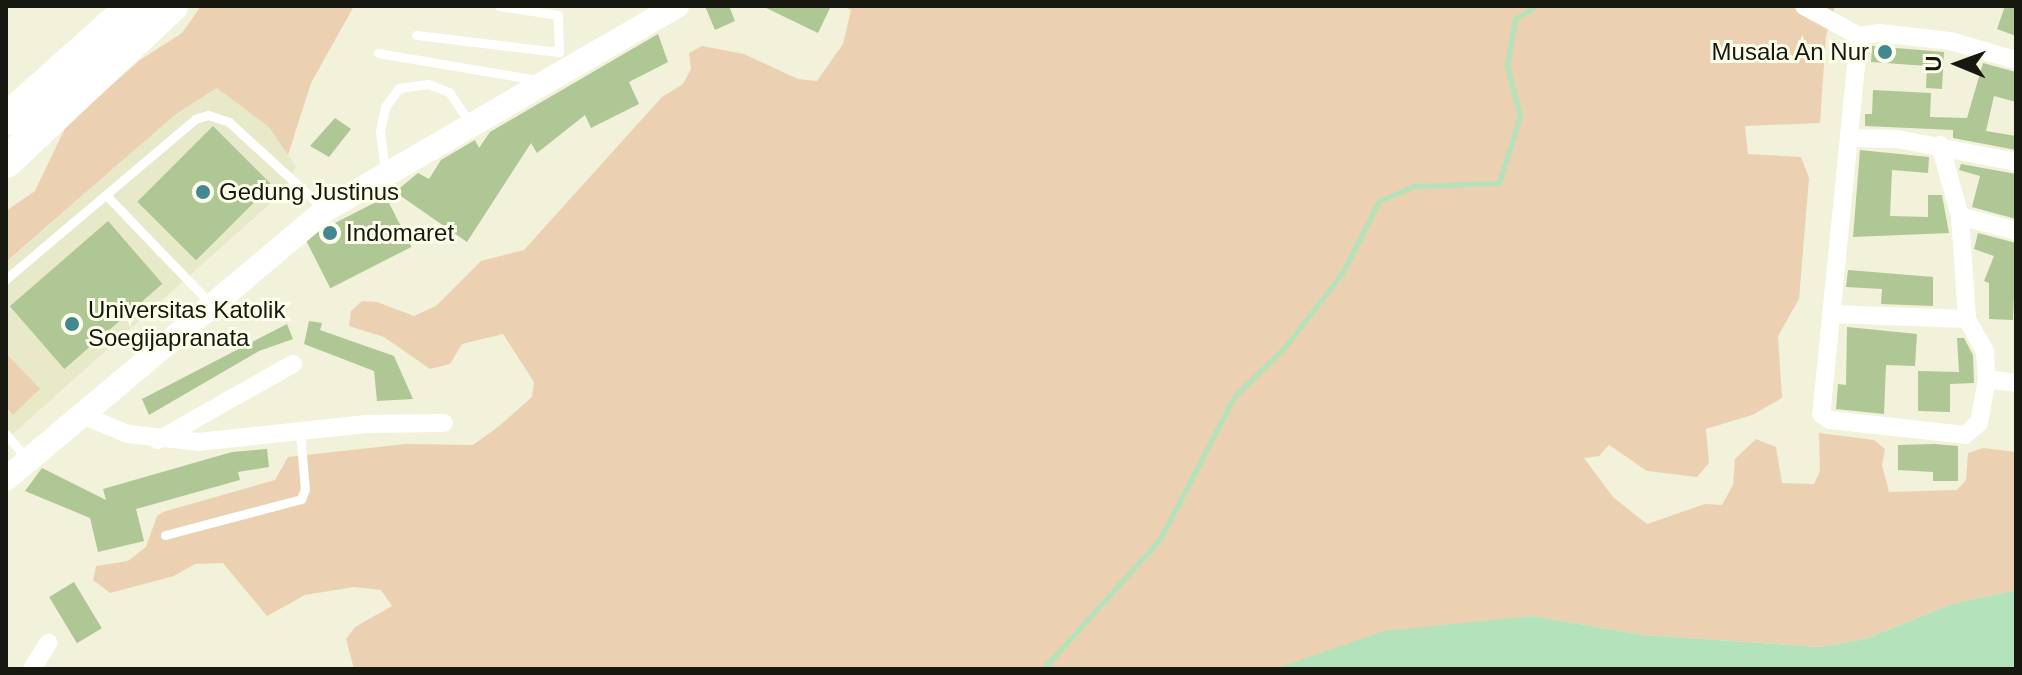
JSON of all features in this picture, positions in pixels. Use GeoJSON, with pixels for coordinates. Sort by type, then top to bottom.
{"type":"FeatureCollection","features":[{"type":"Feature","properties":{"kind":"highway"},"geometry":{"type":"LineString","coordinates":[[6,119],[133,6]]}},
{"type":"Feature","properties":{"kind":"highway"},"geometry":{"type":"LineString","coordinates":[[6,162],[172,6]]}},
{"type":"Feature","properties":{"kind":"main road"},"geometry":{"type":"LineString","coordinates":[[6,479],[325,210],[544,81],[564,60],[677,6]]}},
{"type":"Feature","properties":{"kind":"street"},"geometry":{"type":"LineString","coordinates":[[1804,6],[1859,36],[1879,33],[1950,41],[2016,60]]}},
{"type":"Feature","properties":{"kind":"street"},"geometry":{"type":"LineString","coordinates":[[1859,36],[1820,407],[1825,418],[1965,435],[1979,423],[1987,379],[1985,352],[1967,319],[1960,216],[1940,145]]}},
{"type":"Feature","properties":{"kind":"street"},"geometry":{"type":"LineString","coordinates":[[1849,138],[1940,145],[2016,162]]}},
{"type":"Feature","properties":{"kind":"street"},"geometry":{"type":"LineString","coordinates":[[1960,216],[2016,231]]}},
{"type":"Feature","properties":{"kind":"street"},"geometry":{"type":"LineString","coordinates":[[1831,314],[1967,319]]}},
{"type":"Feature","properties":{"kind":"street"},"geometry":{"type":"LineString","coordinates":[[158,440],[293,364]]}},
{"type":"Feature","properties":{"kind":"street"},"geometry":{"type":"LineString","coordinates":[[1987,379],[2016,383]]}},
{"type":"Feature","properties":{"kind":"street"},"geometry":{"type":"LineString","coordinates":[[84,416],[158,440],[242,440],[366,424],[444,423]]}},
{"type":"Feature","properties":{"kind":"street"},"geometry":{"type":"LineString","coordinates":[[32,669],[48,643]]}},
{"type":"Feature","properties":{"kind":"lane"},"geometry":{"type":"LineString","coordinates":[[416,35],[564,60],[558,15],[499,6]]}},
{"type":"Feature","properties":{"kind":"lane"},"geometry":{"type":"LineString","coordinates":[[378,53],[544,81]]}},
{"type":"Feature","properties":{"kind":"lane"},"geometry":{"type":"LineString","coordinates":[[385,175],[380,131],[385,107],[399,88],[428,84],[449,92],[471,126]]}},
{"type":"Feature","properties":{"kind":"lane"},"geometry":{"type":"LineString","coordinates":[[6,279],[195,119],[208,115],[229,122],[325,210]]}},
{"type":"Feature","properties":{"kind":"lane"},"geometry":{"type":"LineString","coordinates":[[106,195],[211,304]]}},
{"type":"Feature","properties":{"kind":"lane"},"geometry":{"type":"LineString","coordinates":[[165,535],[301,499],[305,489],[300,433]]}},
{"type":"Feature","properties":{"kind":"lane"},"geometry":{"type":"LineString","coordinates":[[6,434],[27,459]]}},
{"type":"Feature","properties":{"kind":"shaded area"},"geometry":{"type":"Polygon","coordinates":[[[201,6],[354,6],[311,83],[288,155],[269,127],[217,88],[176,114],[6,262],[6,211],[35,191],[67,124],[140,60],[182,33],[201,6]]]}},
{"type":"Feature","properties":{"kind":"shaded area"},"geometry":{"type":"Polygon","coordinates":[[[843,6],[1835,6],[1826,36],[1820,123],[1745,126],[1748,154],[1801,157],[1809,178],[1799,299],[1778,336],[1782,398],[1752,415],[1706,429],[1709,463],[1697,477],[1647,471],[1609,445],[1599,456],[1584,458],[1613,497],[1647,524],[1705,504],[1722,505],[1733,485],[1735,459],[1756,439],[1776,447],[1782,483],[1814,484],[1820,471],[1819,433],[1874,440],[1885,449],[1882,465],[1889,492],[1957,490],[1966,480],[1968,453],[1983,448],[2016,452],[2016,590],[1952,604],[1865,639],[1820,647],[1643,635],[1533,616],[1275,669],[354,669],[346,639],[355,627],[392,606],[381,590],[354,587],[305,595],[267,616],[223,563],[195,564],[174,576],[110,593],[93,580],[96,566],[128,561],[146,547],[157,516],[163,512],[275,480],[288,457],[405,444],[473,445],[498,427],[532,397],[534,382],[503,334],[462,344],[450,364],[430,369],[384,337],[349,326],[351,311],[362,301],[377,302],[414,316],[436,306],[481,261],[524,250],[662,97],[683,84],[691,69],[689,53],[702,46],[744,54],[798,79],[817,81],[843,44],[851,10],[843,6]]]}},
{"type":"Feature","properties":{"kind":"shaded area","name":"Universitas Katolik Soegijapranata"},"geometry":{"type":"Polygon","coordinates":[[[218,88],[269,127],[296,166],[284,191],[6,440],[6,263],[176,114],[218,88]]]}},
{"type":"Feature","properties":{"kind":"shaded area"},"geometry":{"type":"Polygon","coordinates":[[[6,353],[40,389],[13,415],[6,407],[6,353]]]}},
{"type":"Feature","properties":{"kind":"shaded area"},"geometry":{"type":"Polygon","coordinates":[[[2016,590],[2016,669],[1275,669],[1384,631],[1533,616],[1643,635],[1820,647],[1865,639],[1952,604],[2016,590]]]}},
{"type":"Feature","properties":{"kind":"building"},"geometry":{"type":"Polygon","coordinates":[[[705,6],[729,6],[735,21],[715,30],[705,6]]]}},
{"type":"Feature","properties":{"kind":"building"},"geometry":{"type":"Polygon","coordinates":[[[762,6],[831,6],[818,33],[762,6]]]}},
{"type":"Feature","properties":{"kind":"building"},"geometry":{"type":"Polygon","coordinates":[[[2005,6],[2016,6],[2016,36],[1997,29],[2005,6]]]}},
{"type":"Feature","properties":{"kind":"building"},"geometry":{"type":"Polygon","coordinates":[[[658,34],[668,62],[629,82],[639,104],[591,128],[585,115],[537,153],[531,143],[467,242],[395,192],[418,173],[429,179],[441,160],[475,140],[479,148],[490,132],[658,34]]]}},
{"type":"Feature","properties":{"kind":"building"},"geometry":{"type":"Polygon","coordinates":[[[1872,46],[1944,52],[1942,89],[1926,88],[1927,66],[1871,62],[1872,46]]]}},
{"type":"Feature","properties":{"kind":"building"},"geometry":{"type":"Polygon","coordinates":[[[1983,63],[2016,72],[2016,102],[1994,96],[1986,131],[2016,136],[2016,150],[1953,138],[1953,130],[1865,126],[1865,114],[1872,114],[1873,90],[1931,93],[1930,117],[1967,118],[1983,63]]]}},
{"type":"Feature","properties":{"kind":"building"},"geometry":{"type":"Polygon","coordinates":[[[335,118],[351,129],[329,157],[310,146],[335,118]]]}},
{"type":"Feature","properties":{"kind":"building","name":"Gedung Justinus"},"geometry":{"type":"Polygon","coordinates":[[[213,126],[272,185],[196,260],[137,202],[213,126]]]}},
{"type":"Feature","properties":{"kind":"building"},"geometry":{"type":"Polygon","coordinates":[[[1860,150],[1929,157],[1928,173],[1892,170],[1890,216],[1928,217],[1928,195],[1942,195],[1949,233],[1853,237],[1860,150]]]}},
{"type":"Feature","properties":{"kind":"building"},"geometry":{"type":"Polygon","coordinates":[[[1961,164],[2016,174],[2016,219],[1972,207],[1980,176],[1959,170],[1961,164]]]}},
{"type":"Feature","properties":{"kind":"building"},"geometry":{"type":"Polygon","coordinates":[[[386,197],[411,247],[330,288],[305,238],[386,197]]]}},
{"type":"Feature","properties":{"kind":"building"},"geometry":{"type":"Polygon","coordinates":[[[108,221],[162,284],[64,369],[10,306],[108,221]]]}},
{"type":"Feature","properties":{"kind":"building"},"geometry":{"type":"Polygon","coordinates":[[[1978,233],[2016,243],[2013,320],[1989,319],[1989,283],[1984,281],[1994,256],[1974,249],[1978,233]]]}},
{"type":"Feature","properties":{"kind":"building"},"geometry":{"type":"Polygon","coordinates":[[[1848,270],[1933,277],[1933,306],[1881,304],[1882,289],[1846,287],[1848,270]]]}},
{"type":"Feature","properties":{"kind":"building"},"geometry":{"type":"Polygon","coordinates":[[[309,321],[322,323],[320,330],[394,356],[413,399],[377,401],[374,371],[304,344],[309,321]]]}},
{"type":"Feature","properties":{"kind":"building"},"geometry":{"type":"Polygon","coordinates":[[[287,324],[293,339],[259,351],[149,415],[142,399],[287,324]]]}},
{"type":"Feature","properties":{"kind":"building"},"geometry":{"type":"Polygon","coordinates":[[[1847,327],[1917,334],[1915,366],[1886,365],[1884,414],[1836,409],[1838,384],[1846,385],[1847,327]]]}},
{"type":"Feature","properties":{"kind":"building"},"geometry":{"type":"Polygon","coordinates":[[[1957,338],[1964,338],[1973,355],[1974,383],[1950,384],[1950,412],[1918,411],[1918,371],[1959,372],[1957,338]]]}},
{"type":"Feature","properties":{"kind":"building"},"geometry":{"type":"Polygon","coordinates":[[[1898,445],[1958,446],[1958,481],[1933,481],[1933,472],[1898,470],[1898,445]]]}},
{"type":"Feature","properties":{"kind":"building"},"geometry":{"type":"Polygon","coordinates":[[[267,449],[269,467],[238,472],[240,480],[136,509],[144,541],[98,552],[90,518],[25,491],[42,468],[106,500],[103,489],[232,452],[267,449]]]}},
{"type":"Feature","properties":{"kind":"building"},"geometry":{"type":"Polygon","coordinates":[[[74,582],[102,628],[77,643],[49,597],[74,582]]]}},
{"type":"Feature","properties":{"kind":"waterway"},"geometry":{"type":"LineString","coordinates":[[1043,669],[1160,539],[1234,397],[1285,347],[1342,273],[1379,201],[1414,186],[1499,183],[1520,116],[1507,66],[1515,19],[1535,6]]}},
{"type":"Feature","properties":{"kind":"place","name":"Musala An Nur"},"geometry":{"type":"Point","coordinates":[1885,52]}},
{"type":"Feature","properties":{"kind":"place","name":"Gedung Justinus"},"geometry":{"type":"Point","coordinates":[203,192]}},
{"type":"Feature","properties":{"kind":"place","name":"Indomaret"},"geometry":{"type":"Point","coordinates":[330,233]}},
{"type":"Feature","properties":{"kind":"place","name":"Universitas Katolik Soegijapranata"},"geometry":{"type":"Point","coordinates":[72,324]}}]}
